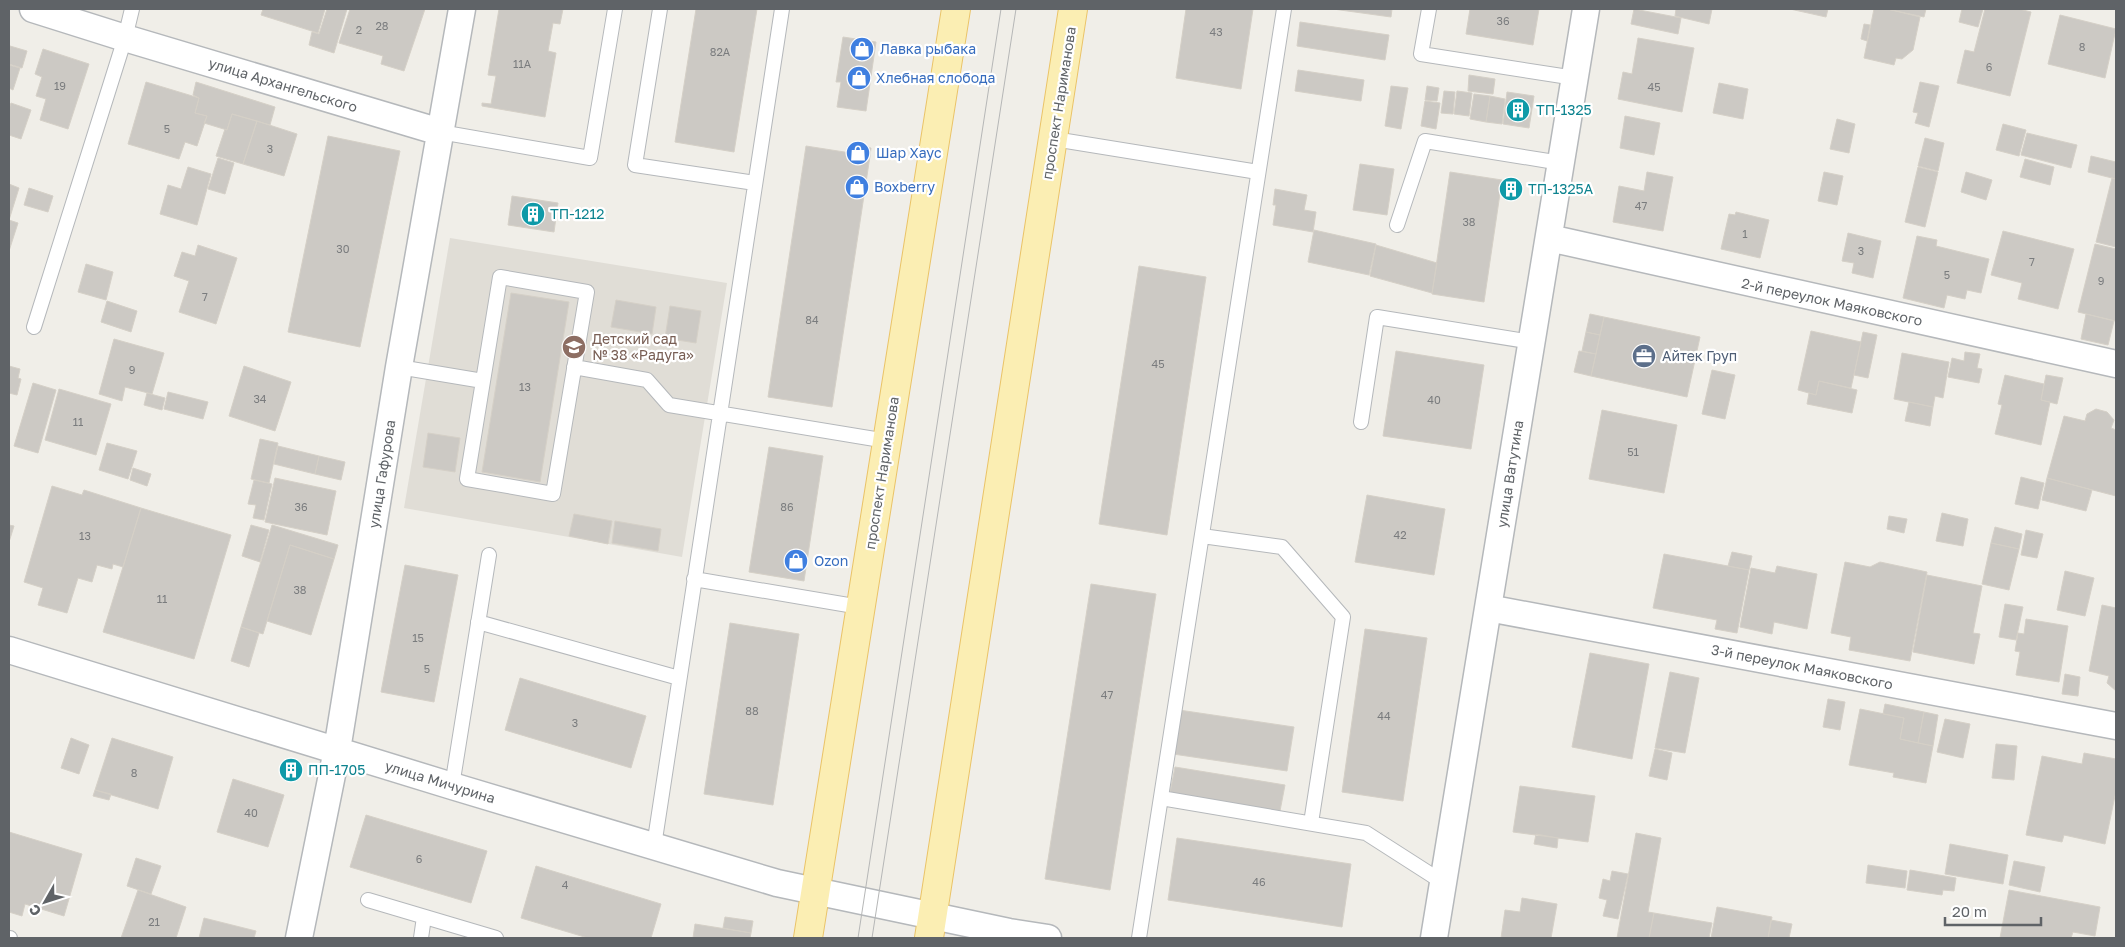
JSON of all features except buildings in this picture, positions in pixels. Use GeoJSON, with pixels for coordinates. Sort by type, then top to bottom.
{"type":"FeatureCollection","features":[{"type":"Feature","properties":{"kind":"main road","name":"проспект Нариманова"},"geometry":{"type":"LineString","coordinates":[[808,938],[956,9]]}},
{"type":"Feature","properties":{"kind":"main road","name":"проспект Нариманова"},"geometry":{"type":"LineString","coordinates":[[930,927],[1074,9]]}},
{"type":"Feature","properties":{"kind":"street","name":"улица Архангельского"},"geometry":{"type":"LineString","coordinates":[[33,9],[440,132]]}},
{"type":"Feature","properties":{"kind":"street","name":"улица Гафурова"},"geometry":{"type":"LineString","coordinates":[[298,938],[337,750],[399,367],[462,9]]}},
{"type":"Feature","properties":{"kind":"street","name":"улица Ватутина"},"geometry":{"type":"LineString","coordinates":[[1434,938],[1586,9]]}},
{"type":"Feature","properties":{"kind":"street","name":"2-й переулок Маяковского"},"geometry":{"type":"LineString","coordinates":[[1549,238],[2116,364]]}},
{"type":"Feature","properties":{"kind":"street","name":"3-й переулок Маяковского"},"geometry":{"type":"LineString","coordinates":[[1488,608],[2116,726]]}},
{"type":"Feature","properties":{"kind":"street","name":"улица Мичурина"},"geometry":{"type":"LineString","coordinates":[[9,650],[452,786],[930,927],[1048,938]]}},
{"type":"Feature","properties":{"kind":"lane"},"geometry":{"type":"LineString","coordinates":[[34,327],[125,38],[132,9]]}},
{"type":"Feature","properties":{"kind":"lane"},"geometry":{"type":"LineString","coordinates":[[440,132],[590,158],[616,9]]}},
{"type":"Feature","properties":{"kind":"lane"},"geometry":{"type":"LineString","coordinates":[[660,9],[635,165],[755,183]]}},
{"type":"Feature","properties":{"kind":"lane"},"geometry":{"type":"LineString","coordinates":[[654,846],[782,9]]}},
{"type":"Feature","properties":{"kind":"lane"},"geometry":{"type":"LineString","coordinates":[[1139,938],[1284,9]]}},
{"type":"Feature","properties":{"kind":"lane"},"geometry":{"type":"LineString","coordinates":[[1429,9],[1421,54],[1575,78]]}},
{"type":"Feature","properties":{"kind":"lane"},"geometry":{"type":"LineString","coordinates":[[1054,139],[1258,172]]}},
{"type":"Feature","properties":{"kind":"lane"},"geometry":{"type":"LineString","coordinates":[[1397,225],[1425,142],[1561,163]]}},
{"type":"Feature","properties":{"kind":"lane"},"geometry":{"type":"LineString","coordinates":[[500,277],[587,292],[553,494],[467,479],[483,381],[500,277]]}},
{"type":"Feature","properties":{"kind":"lane"},"geometry":{"type":"LineString","coordinates":[[1361,422],[1377,317],[1532,342]]}},
{"type":"Feature","properties":{"kind":"lane"},"geometry":{"type":"LineString","coordinates":[[399,367],[483,381]]}},
{"type":"Feature","properties":{"kind":"lane"},"geometry":{"type":"LineString","coordinates":[[574,367],[647,380],[669,405],[887,441]]}},
{"type":"Feature","properties":{"kind":"lane"},"geometry":{"type":"LineString","coordinates":[[1202,536],[1282,547],[1342,617],[1311,824]]}},
{"type":"Feature","properties":{"kind":"lane"},"geometry":{"type":"LineString","coordinates":[[452,786],[489,555]]}},
{"type":"Feature","properties":{"kind":"lane"},"geometry":{"type":"LineString","coordinates":[[694,579],[860,607]]}},
{"type":"Feature","properties":{"kind":"lane"},"geometry":{"type":"LineString","coordinates":[[478,622],[679,678]]}},
{"type":"Feature","properties":{"kind":"lane"},"geometry":{"type":"LineString","coordinates":[[1161,798],[1366,833],[1444,882]]}},
{"type":"Feature","properties":{"kind":"lane"},"geometry":{"type":"LineString","coordinates":[[368,900],[496,938]]}},
{"type":"Feature","properties":{"kind":"lane"},"geometry":{"type":"LineString","coordinates":[[421,938],[424,917]]}},
{"type":"Feature","properties":{"kind":"shaded area","name":"Детский сад № 38 «Радуга»"},"geometry":{"type":"Polygon","coordinates":[[[450,238],[727,283],[682,557],[404,508],[450,238]]]}},
{"type":"Feature","properties":{"kind":"tram line"},"geometry":{"type":"LineString","coordinates":[[858,938],[1001,9]]}},
{"type":"Feature","properties":{"kind":"tram line"},"geometry":{"type":"LineString","coordinates":[[872,938],[1016,9]]}},
{"type":"Feature","properties":{"kind":"place","name":"Лавка рыбака"},"geometry":{"type":"Point","coordinates":[862,49]}},
{"type":"Feature","properties":{"kind":"place","name":"Хлебная слобода"},"geometry":{"type":"Point","coordinates":[859,78]}},
{"type":"Feature","properties":{"kind":"place","name":"ТП-1325"},"geometry":{"type":"Point","coordinates":[1518,110]}},
{"type":"Feature","properties":{"kind":"place","name":"Шар Хаус"},"geometry":{"type":"Point","coordinates":[858,153]}},
{"type":"Feature","properties":{"kind":"place","name":"Boxberry"},"geometry":{"type":"Point","coordinates":[857,187]}},
{"type":"Feature","properties":{"kind":"place","name":"ТП-1325А"},"geometry":{"type":"Point","coordinates":[1511,189]}},
{"type":"Feature","properties":{"kind":"place","name":"ТП-1212"},"geometry":{"type":"Point","coordinates":[533,214]}},
{"type":"Feature","properties":{"kind":"place","name":"Детский сад № 38 «Радуга»"},"geometry":{"type":"Point","coordinates":[574,347]}},
{"type":"Feature","properties":{"kind":"place","name":"Айтек Груп"},"geometry":{"type":"Point","coordinates":[1644,356]}},
{"type":"Feature","properties":{"kind":"place","name":"Ozon"},"geometry":{"type":"Point","coordinates":[796,561]}},
{"type":"Feature","properties":{"kind":"place","name":"ПП-1705"},"geometry":{"type":"Point","coordinates":[291,770]}}]}
